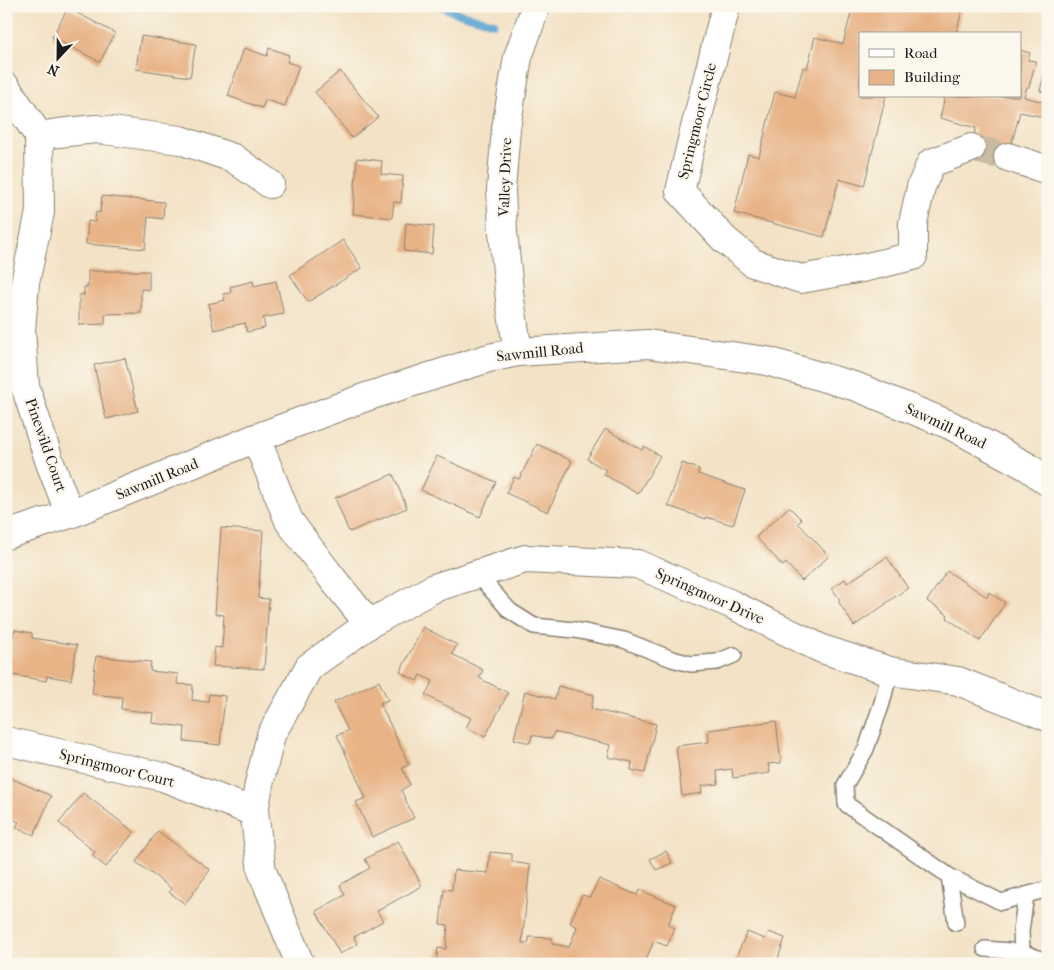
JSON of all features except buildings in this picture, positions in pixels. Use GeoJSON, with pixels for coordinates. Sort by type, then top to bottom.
{"type":"FeatureCollection","features":[{"type":"Feature","properties":{"kind":"street","name":"Valley Drive"},"geometry":{"type":"LineString","coordinates":[[518,352],[509,290],[502,190],[506,128],[518,58],[536,6]]}},
{"type":"Feature","properties":{"kind":"street","name":"Springmoor Circle"},"geometry":{"type":"LineString","coordinates":[[726,6],[680,190],[724,239],[753,263],[801,279],[867,267],[913,256],[914,223],[921,187],[931,163],[971,148]]}},
{"type":"Feature","properties":{"kind":"street"},"geometry":{"type":"LineString","coordinates":[[6,87],[39,136],[58,132],[96,129],[180,140],[232,158],[270,184]]}},
{"type":"Feature","properties":{"kind":"street","name":"Pinewild Court"},"geometry":{"type":"LineString","coordinates":[[39,136],[40,212],[14,331],[25,386],[50,462],[70,514]]}},
{"type":"Feature","properties":{"kind":"street"},"geometry":{"type":"LineString","coordinates":[[1008,157],[1048,170]]}},
{"type":"Feature","properties":{"kind":"street","name":"Sawmill Road"},"geometry":{"type":"LineString","coordinates":[[6,535],[70,514],[256,438],[366,396],[489,358],[518,352],[648,344],[767,361],[857,387],[950,424],[1028,467],[1048,482]]}},
{"type":"Feature","properties":{"kind":"street"},"geometry":{"type":"LineString","coordinates":[[256,438],[289,520],[369,624]]}},
{"type":"Feature","properties":{"kind":"street","name":"Springmoor Drive"},"geometry":{"type":"LineString","coordinates":[[300,964],[262,871],[254,812],[271,735],[309,666],[369,624],[434,588],[525,559],[638,564],[731,604],[822,650],[890,671],[958,681],[1048,718]]}},
{"type":"Feature","properties":{"kind":"street","name":"Springmoor Court"},"geometry":{"type":"LineString","coordinates":[[6,741],[163,777],[254,812]]}},
{"type":"Feature","properties":{"kind":"lane"},"geometry":{"type":"LineString","coordinates":[[477,574],[510,612],[534,626],[574,630],[624,640],[672,659],[691,664],[717,662],[734,655]]}},
{"type":"Feature","properties":{"kind":"lane"},"geometry":{"type":"LineString","coordinates":[[890,671],[882,703],[866,749],[845,786],[846,804],[948,876],[1001,902],[1048,889]]}},
{"type":"Feature","properties":{"kind":"lane"},"geometry":{"type":"LineString","coordinates":[[948,876],[956,923]]}},
{"type":"Feature","properties":{"kind":"lane"},"geometry":{"type":"LineString","coordinates":[[1022,952],[1021,931],[1026,895]]}},
{"type":"Feature","properties":{"kind":"lane"},"geometry":{"type":"LineString","coordinates":[[985,950],[1022,952],[1048,962]]}},
{"type":"Feature","properties":{"kind":"waterway"},"geometry":{"type":"LineString","coordinates":[[441,6],[454,12],[494,23]]}},
{"type":"Feature","properties":{"kind":"tunnel"},"geometry":{"type":"LineString","coordinates":[[971,148],[1008,157]]}}]}
